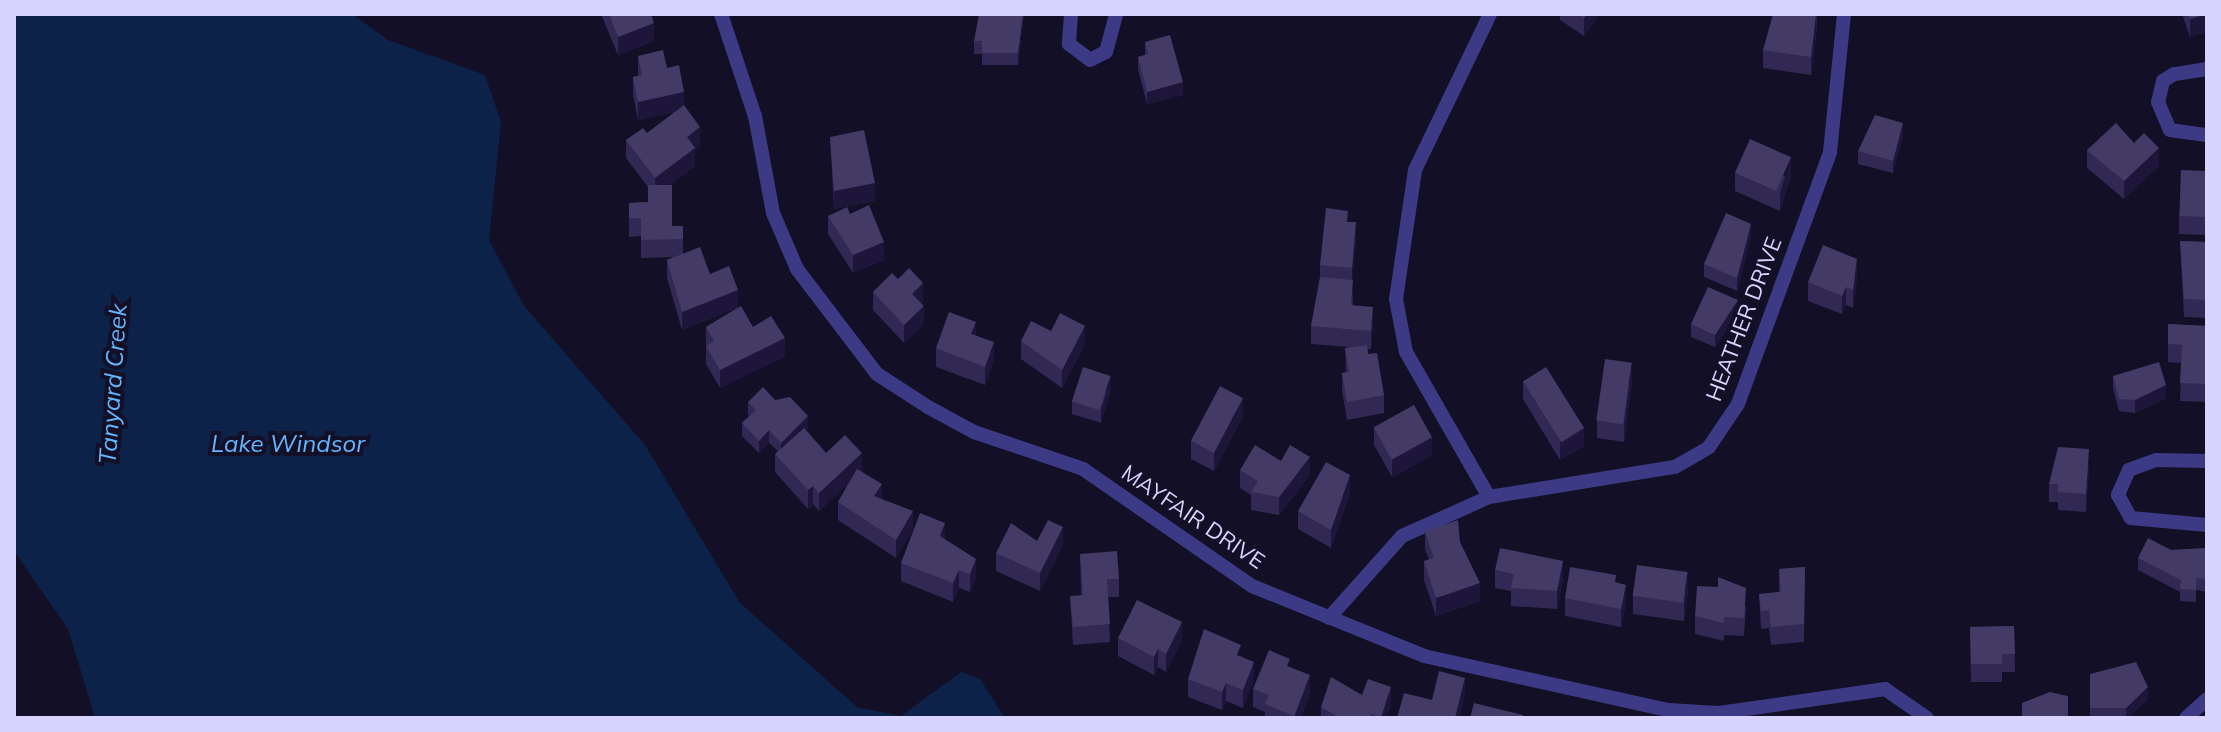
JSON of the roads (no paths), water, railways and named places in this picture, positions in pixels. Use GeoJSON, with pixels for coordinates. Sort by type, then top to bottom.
{"type":"FeatureCollection","features":[{"type":"Feature","properties":{"kind":"street","name":"MAYFAIR DRIVE"},"geometry":{"type":"LineString","coordinates":[[721,14],[755,116],[773,213],[797,269],[877,374],[974,432],[1083,469],[1252,586],[1424,656],[1668,710],[1719,713],[1885,689],[1927,718]]}},
{"type":"Feature","properties":{"kind":"street"},"geometry":{"type":"LineString","coordinates":[[1071,14],[1069,44],[1090,60],[1106,52],[1116,14]]}},
{"type":"Feature","properties":{"kind":"street"},"geometry":{"type":"LineString","coordinates":[[1489,497],[1406,352],[1396,299],[1415,170],[1490,14]]}},
{"type":"Feature","properties":{"kind":"street","name":"HEATHER DRIVE"},"geometry":{"type":"LineString","coordinates":[[1329,618],[1402,536],[1489,497],[1675,467],[1709,447],[1738,404],[1830,152],[1844,14]]}},
{"type":"Feature","properties":{"kind":"street"},"geometry":{"type":"LineString","coordinates":[[2207,69],[2174,74],[2163,81],[2158,102],[2170,130],[2207,135]]}},
{"type":"Feature","properties":{"kind":"street"},"geometry":{"type":"LineString","coordinates":[[2207,461],[2156,460],[2129,470],[2118,495],[2131,518],[2207,525]]}},
{"type":"Feature","properties":{"kind":"street"},"geometry":{"type":"LineString","coordinates":[[2186,718],[2207,699]]}},
{"type":"Feature","properties":{"kind":"water","name":"Lake Windsor"},"geometry":{"type":"Polygon","coordinates":[[[14,14],[352,14],[388,40],[485,75],[501,122],[489,240],[524,306],[645,445],[740,603],[857,707],[901,716],[961,672],[980,679],[1005,718],[95,718],[68,629],[14,551],[14,14]]]}},
{"type":"Feature","properties":{"kind":"water label","name":"Tanyard Creek"},"geometry":{"type":"Point","coordinates":[113,384]}}]}
